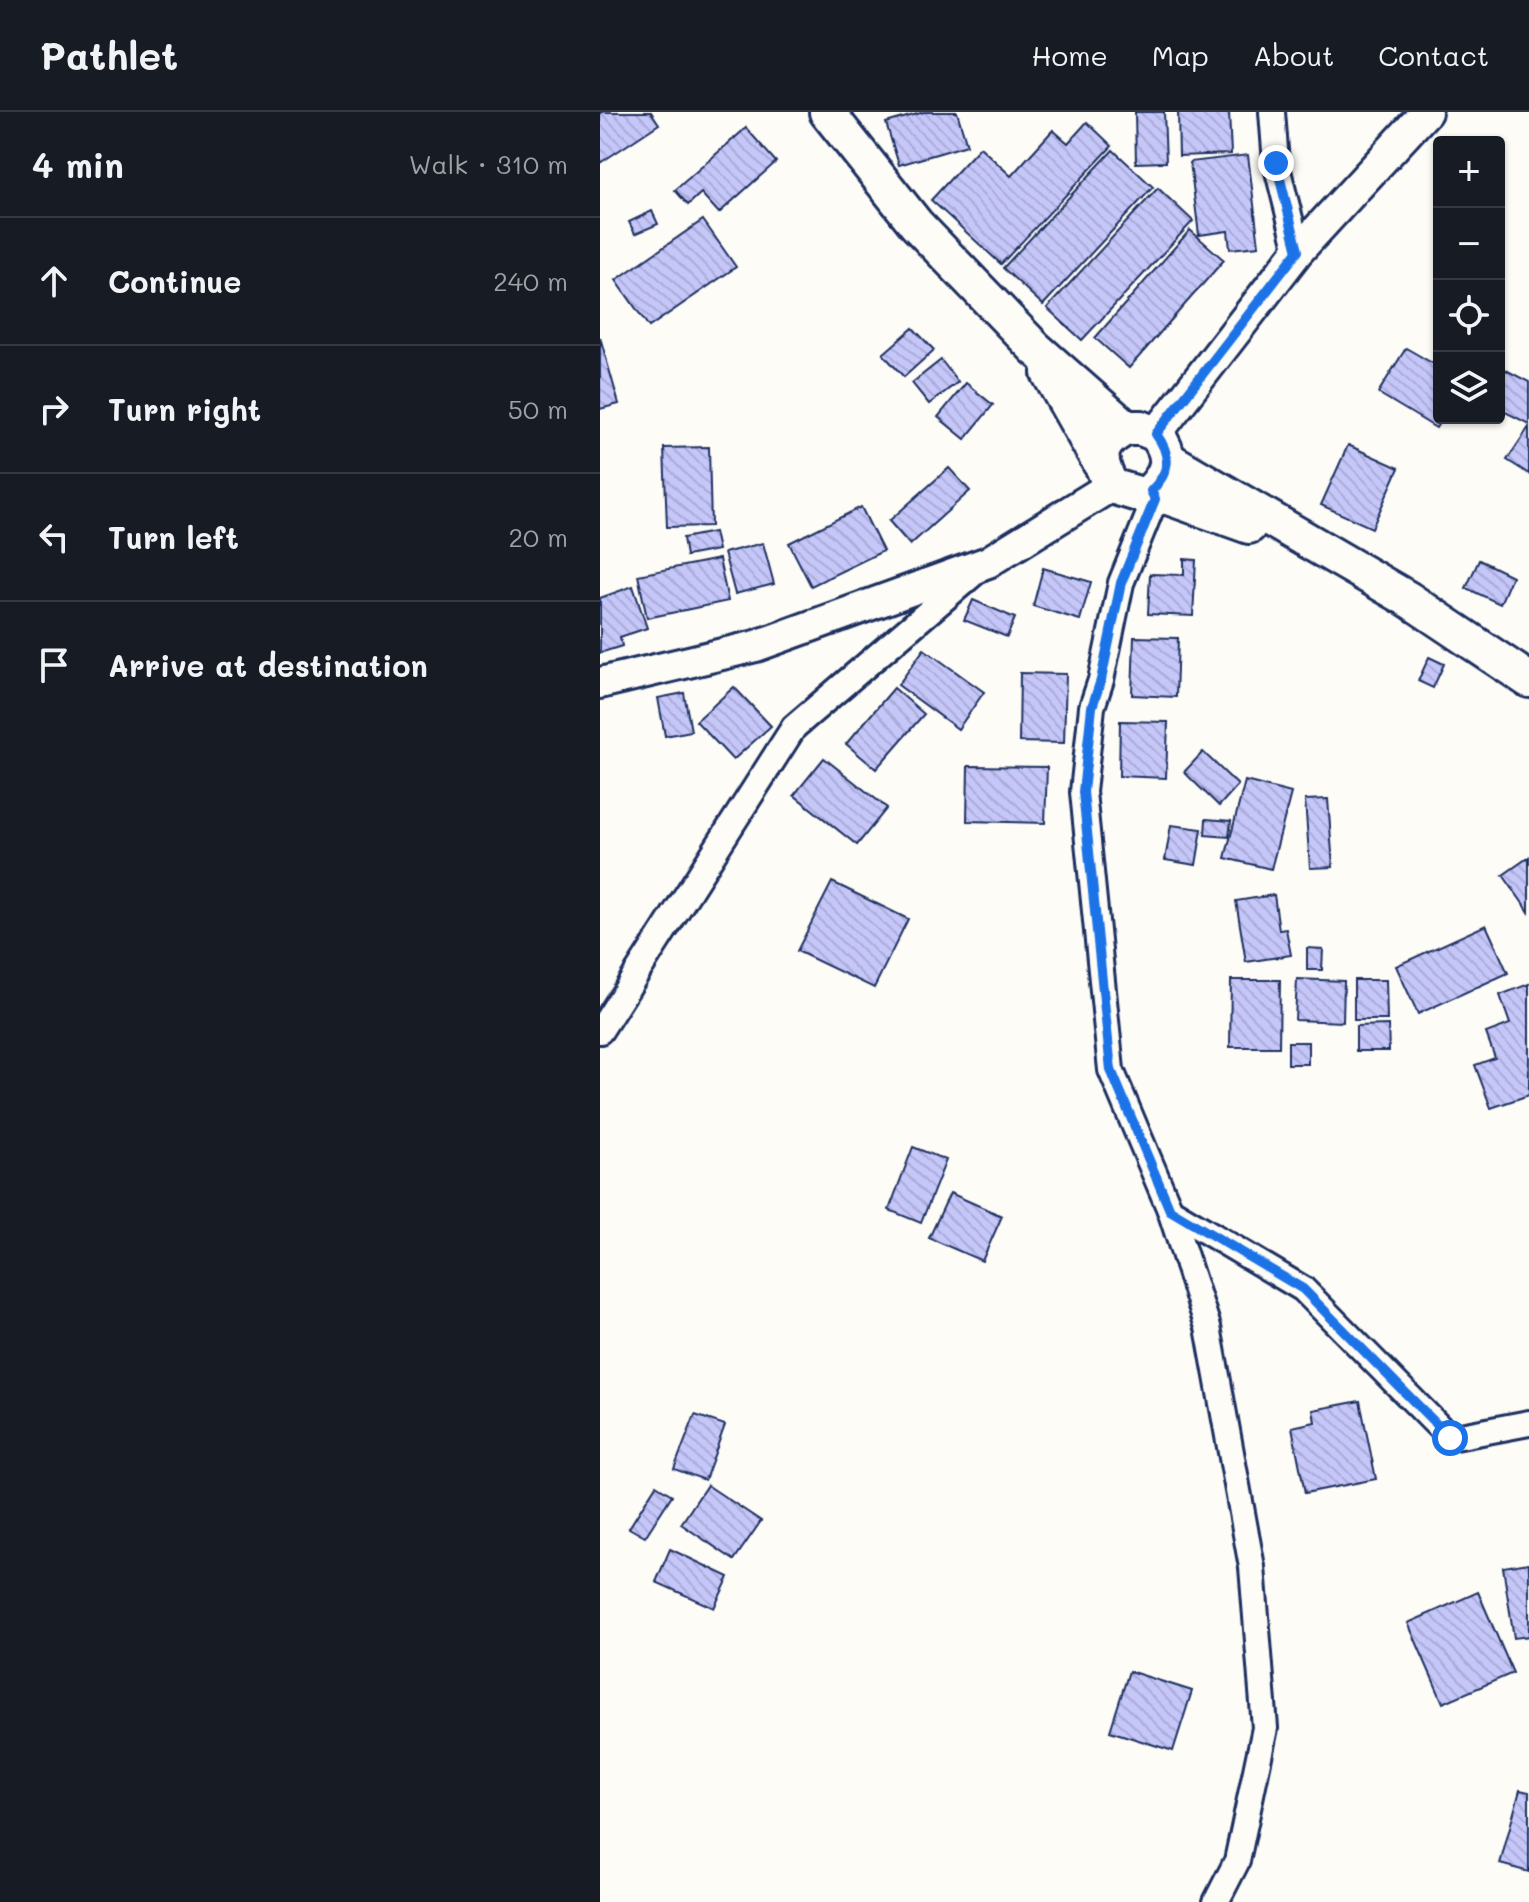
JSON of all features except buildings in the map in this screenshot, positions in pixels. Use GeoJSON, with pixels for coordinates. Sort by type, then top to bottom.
{"type":"FeatureCollection","features":[{"type":"Feature","properties":{"kind":"main road"},"geometry":{"type":"LineString","coordinates":[[827,112],[916,224],[1035,348],[1150,441],[1320,551],[1408,599],[1529,680]]}},
{"type":"Feature","properties":{"kind":"main road"},"geometry":{"type":"LineString","coordinates":[[1035,348],[1106,475],[1153,495],[1320,551]]}},
{"type":"Feature","properties":{"kind":"main road"},"geometry":{"type":"LineString","coordinates":[[1106,475],[1103,448],[1112,435],[1150,441]]}},
{"type":"Feature","properties":{"kind":"main road"},"geometry":{"type":"LineString","coordinates":[[1150,441],[1164,477],[1153,495]]}},
{"type":"Feature","properties":{"kind":"street"},"geometry":{"type":"LineString","coordinates":[[1272,112],[1276,163],[1298,251]]}},
{"type":"Feature","properties":{"kind":"street"},"geometry":{"type":"LineString","coordinates":[[1150,441],[1298,251],[1426,112]]}},
{"type":"Feature","properties":{"kind":"street"},"geometry":{"type":"LineString","coordinates":[[600,1031],[794,727],[988,562],[1106,475]]}},
{"type":"Feature","properties":{"kind":"street"},"geometry":{"type":"LineString","coordinates":[[1153,495],[1121,583],[1101,680],[1092,707],[1083,792],[1111,1070],[1170,1210],[1211,1342],[1252,1567],[1265,1728],[1237,1861],[1216,1902]]}},
{"type":"Feature","properties":{"kind":"street"},"geometry":{"type":"LineString","coordinates":[[600,683],[756,646],[988,562]]}},
{"type":"Feature","properties":{"kind":"street"},"geometry":{"type":"LineString","coordinates":[[1170,1210],[1303,1289],[1450,1438],[1529,1423]]}},
{"type":"Feature","properties":{"kind":"route"},"geometry":{"type":"LineString","coordinates":[[1276,163],[1298,251],[1156,434],[1169,460],[1164,477],[1151,491],[1155,499],[1121,583],[1101,680],[1092,707],[1083,792],[1111,1070],[1170,1210],[1303,1289],[1450,1438]]}}]}
